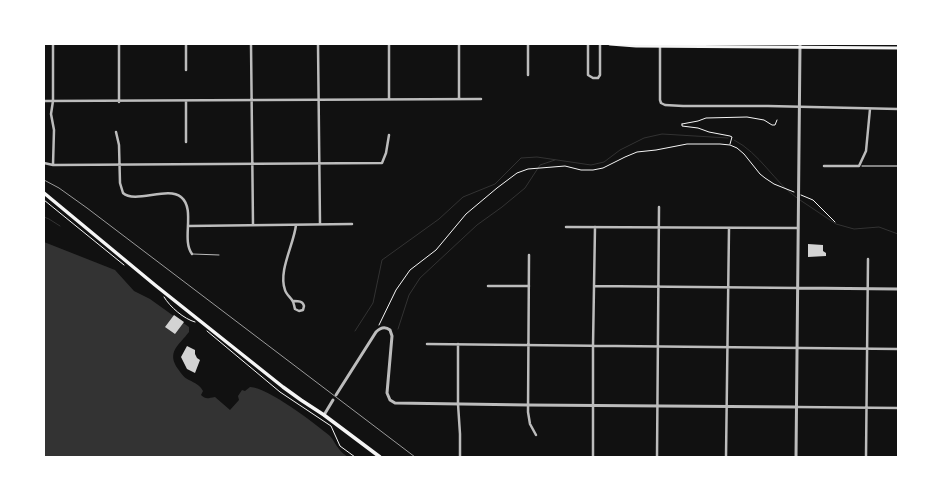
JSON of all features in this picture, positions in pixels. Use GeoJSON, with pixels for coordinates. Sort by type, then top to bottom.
{"type":"FeatureCollection","features":[{"type":"Feature","properties":{"kind":"main road"},"geometry":{"type":"LineString","coordinates":[[610,44],[898,48]]}},
{"type":"Feature","properties":{"kind":"main road"},"geometry":{"type":"LineString","coordinates":[[44,193],[213,332],[301,400],[324,414],[380,457]]}},
{"type":"Feature","properties":{"kind":"street"},"geometry":{"type":"LineString","coordinates":[[53,44],[53,101],[51,114],[54,130],[53,165]]}},
{"type":"Feature","properties":{"kind":"street"},"geometry":{"type":"LineString","coordinates":[[119,44],[119,102]]}},
{"type":"Feature","properties":{"kind":"street"},"geometry":{"type":"LineString","coordinates":[[186,44],[186,70]]}},
{"type":"Feature","properties":{"kind":"street"},"geometry":{"type":"LineString","coordinates":[[252,44],[253,225]]}},
{"type":"Feature","properties":{"kind":"street"},"geometry":{"type":"LineString","coordinates":[[318,44],[320,224]]}},
{"type":"Feature","properties":{"kind":"street"},"geometry":{"type":"LineString","coordinates":[[389,44],[389,99]]}},
{"type":"Feature","properties":{"kind":"street"},"geometry":{"type":"LineString","coordinates":[[459,44],[459,99]]}},
{"type":"Feature","properties":{"kind":"street"},"geometry":{"type":"LineString","coordinates":[[528,44],[528,75]]}},
{"type":"Feature","properties":{"kind":"street"},"geometry":{"type":"LineString","coordinates":[[588,44],[588,75],[593,78],[598,78],[600,75],[600,44]]}},
{"type":"Feature","properties":{"kind":"street"},"geometry":{"type":"LineString","coordinates":[[660,45],[660,102],[665,104],[683,106],[898,109]]}},
{"type":"Feature","properties":{"kind":"street"},"geometry":{"type":"LineString","coordinates":[[796,457],[800,46]]}},
{"type":"Feature","properties":{"kind":"street"},"geometry":{"type":"LineString","coordinates":[[44,101],[119,102],[389,99],[481,100]]}},
{"type":"Feature","properties":{"kind":"street"},"geometry":{"type":"LineString","coordinates":[[186,101],[186,142]]}},
{"type":"Feature","properties":{"kind":"street"},"geometry":{"type":"LineString","coordinates":[[824,166],[859,166],[866,151],[870,109]]}},
{"type":"Feature","properties":{"kind":"street"},"geometry":{"type":"LineString","coordinates":[[116,132],[119,145],[120,183],[123,193],[130,196],[172,194],[180,196],[186,205],[190,250],[192,254]]}},
{"type":"Feature","properties":{"kind":"street"},"geometry":{"type":"LineString","coordinates":[[44,164],[382,163],[386,153],[389,135]]}},
{"type":"Feature","properties":{"kind":"street"},"geometry":{"type":"LineString","coordinates":[[657,457],[659,207]]}},
{"type":"Feature","properties":{"kind":"street"},"geometry":{"type":"LineString","coordinates":[[188,226],[352,224]]}},
{"type":"Feature","properties":{"kind":"street"},"geometry":{"type":"LineString","coordinates":[[294,301],[302,303],[304,306],[303,310],[296,310],[294,301],[285,291],[284,278],[286,262],[295,235],[296,225]]}},
{"type":"Feature","properties":{"kind":"street"},"geometry":{"type":"LineString","coordinates":[[566,227],[799,228]]}},
{"type":"Feature","properties":{"kind":"street"},"geometry":{"type":"LineString","coordinates":[[593,457],[595,227]]}},
{"type":"Feature","properties":{"kind":"street"},"geometry":{"type":"LineString","coordinates":[[726,457],[729,228]]}},
{"type":"Feature","properties":{"kind":"street"},"geometry":{"type":"LineString","coordinates":[[529,255],[528,405],[529,420],[536,435]]}},
{"type":"Feature","properties":{"kind":"street"},"geometry":{"type":"LineString","coordinates":[[866,457],[868,259]]}},
{"type":"Feature","properties":{"kind":"street"},"geometry":{"type":"LineString","coordinates":[[488,286],[529,286]]}},
{"type":"Feature","properties":{"kind":"street"},"geometry":{"type":"LineString","coordinates":[[594,286],[898,289]]}},
{"type":"Feature","properties":{"kind":"street"},"geometry":{"type":"LineString","coordinates":[[336,395],[364,350],[381,328],[389,329],[392,333],[387,393],[391,401],[399,403],[898,408]]}},
{"type":"Feature","properties":{"kind":"street"},"geometry":{"type":"LineString","coordinates":[[427,344],[898,348]]}},
{"type":"Feature","properties":{"kind":"street"},"geometry":{"type":"LineString","coordinates":[[458,344],[460,457]]}},
{"type":"Feature","properties":{"kind":"street"},"geometry":{"type":"LineString","coordinates":[[324,414],[333,400]]}},
{"type":"Feature","properties":{"kind":"lane"},"geometry":{"type":"LineString","coordinates":[[192,254],[218,255]]}},
{"type":"Feature","properties":{"kind":"path"},"geometry":{"type":"LineString","coordinates":[[730,145],[732,138],[730,136],[709,132],[698,128],[682,126],[682,124],[706,118],[747,117],[766,120],[772,126],[775,125],[777,120]]}},
{"type":"Feature","properties":{"kind":"path"},"geometry":{"type":"LineString","coordinates":[[379,330],[379,324],[396,290],[410,270],[436,250],[466,214],[517,173],[528,169],[565,166],[581,170],[593,170],[603,168],[625,156],[637,152],[687,144],[707,143],[730,145],[737,148],[765,178],[794,192]]}},
{"type":"Feature","properties":{"kind":"path"},"geometry":{"type":"LineString","coordinates":[[859,166],[898,166]]}},
{"type":"Feature","properties":{"kind":"path"},"geometry":{"type":"LineString","coordinates":[[800,195],[813,200],[835,222]]}},
{"type":"Feature","properties":{"kind":"path"},"geometry":{"type":"LineString","coordinates":[[44,200],[124,265]]}},
{"type":"Feature","properties":{"kind":"path"},"geometry":{"type":"LineString","coordinates":[[163,296],[167,303],[190,321],[198,324]]}},
{"type":"Feature","properties":{"kind":"path"},"geometry":{"type":"LineString","coordinates":[[203,328],[225,348],[280,392],[331,426],[340,446],[355,457]]}},
{"type":"Feature","properties":{"kind":"shaded area"},"geometry":{"type":"Polygon","coordinates":[[[44,242],[115,270],[134,291],[150,299],[189,327],[189,332],[175,349],[173,358],[178,369],[183,375],[202,389],[203,391],[201,395],[204,398],[215,397],[230,410],[239,400],[238,396],[242,390],[245,391],[250,387],[268,393],[291,407],[330,436],[336,446],[348,457],[44,457],[44,242]]]}},
{"type":"Feature","properties":{"kind":"building"},"geometry":{"type":"Polygon","coordinates":[[[808,244],[823,245],[823,251],[826,253],[826,256],[808,257],[808,244]]]}},
{"type":"Feature","properties":{"kind":"building"},"geometry":{"type":"Polygon","coordinates":[[[174,315],[184,322],[175,334],[165,327],[174,315]]]}},
{"type":"Feature","properties":{"kind":"building"},"geometry":{"type":"Polygon","coordinates":[[[187,346],[195,350],[197,358],[200,360],[195,373],[187,369],[181,357],[187,346]]]}},
{"type":"Feature","properties":{"kind":"waterway"},"geometry":{"type":"LineString","coordinates":[[355,331],[373,303],[382,260],[439,219],[463,197],[495,184],[521,158],[537,157],[591,165],[604,162],[620,150],[644,138],[662,134],[728,138]]}},
{"type":"Feature","properties":{"kind":"waterway"},"geometry":{"type":"LineString","coordinates":[[734,140],[752,152],[781,184],[797,198]]}},
{"type":"Feature","properties":{"kind":"waterway"},"geometry":{"type":"LineString","coordinates":[[398,329],[409,295],[420,278],[477,225],[525,188],[540,165],[555,160]]}},
{"type":"Feature","properties":{"kind":"waterway"},"geometry":{"type":"LineString","coordinates":[[800,200],[836,224],[854,229],[879,227],[898,234]]}},
{"type":"Feature","properties":{"kind":"waterway"},"geometry":{"type":"LineString","coordinates":[[44,217],[60,226]]}},
{"type":"Feature","properties":{"kind":"railway"},"geometry":{"type":"LineString","coordinates":[[44,180],[59,188],[87,208],[415,457]]}}]}
